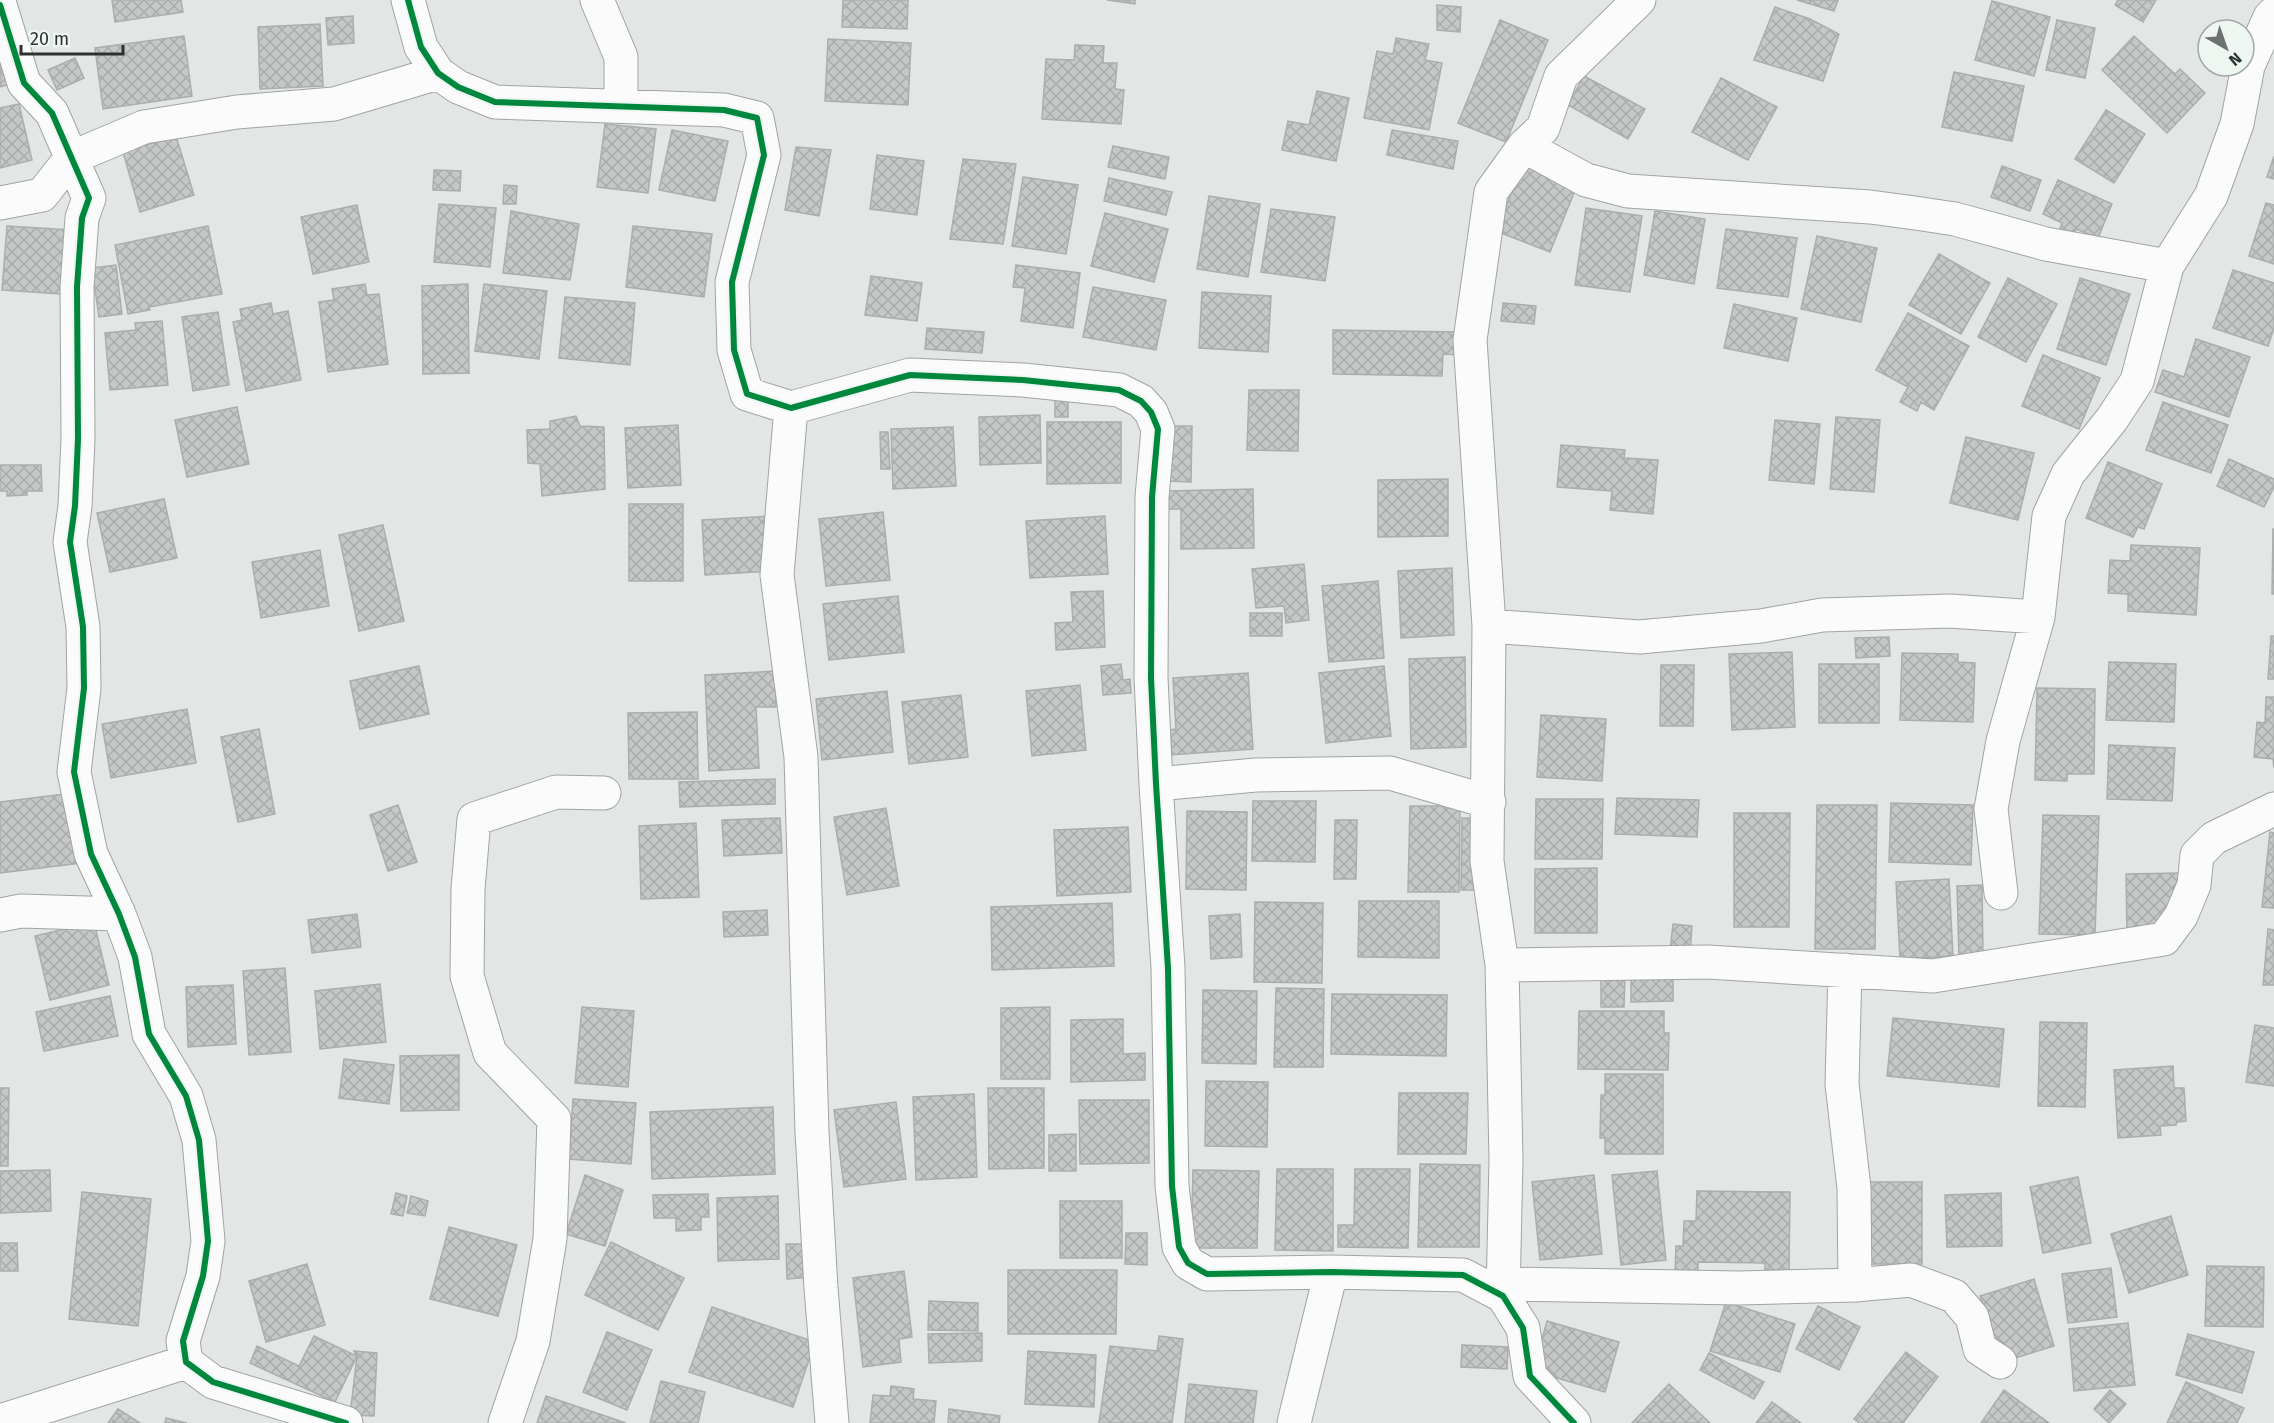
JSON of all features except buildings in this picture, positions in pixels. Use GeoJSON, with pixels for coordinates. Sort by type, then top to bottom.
{"type":"FeatureCollection","features":[{"type":"Feature","properties":{"kind":"street"},"geometry":{"type":"LineString","coordinates":[[408,0],[421,46],[438,73],[458,87],[495,102],[724,110],[757,118],[764,154],[732,282],[734,350],[747,394],[791,408],[910,375],[1023,380],[1119,390],[1141,401],[1150,412],[1158,429],[1152,496],[1151,678],[1168,968],[1172,1186],[1179,1247],[1188,1263],[1207,1274],[1331,1272],[1463,1275],[1503,1290],[1739,1288],[1855,1285],[1911,1280],[1954,1296],[1972,1317],[1980,1348],[2000,1362]]}},
{"type":"Feature","properties":{"kind":"street"},"geometry":{"type":"LineString","coordinates":[[597,0],[621,57],[621,106]]}},
{"type":"Feature","properties":{"kind":"street"},"geometry":{"type":"LineString","coordinates":[[1574,1423],[1530,1376],[1522,1328],[1503,1290],[1506,1160],[1502,965],[1487,861],[1489,626],[1470,340],[1491,192],[1524,146],[1543,128],[1562,76],[1639,0]]}},
{"type":"Feature","properties":{"kind":"street"},"geometry":{"type":"LineString","coordinates":[[0,5],[24,83],[52,112],[89,198],[82,218],[77,287],[78,439],[75,506],[70,543],[83,627],[84,688],[74,772],[91,854],[119,914],[135,957],[149,1034],[186,1096],[199,1140],[208,1241],[203,1276],[183,1341],[186,1362],[213,1382],[346,1423]]}},
{"type":"Feature","properties":{"kind":"street"},"geometry":{"type":"LineString","coordinates":[[2001,893],[1991,809],[2003,741],[2038,617],[2049,516],[2068,474],[2112,419],[2137,381],[2167,266],[2211,196],[2237,124],[2248,66],[2270,17],[2274,13]]}},
{"type":"Feature","properties":{"kind":"street"},"geometry":{"type":"LineString","coordinates":[[0,203],[42,195],[71,158],[144,127],[237,112],[334,104],[438,73]]}},
{"type":"Feature","properties":{"kind":"street"},"geometry":{"type":"LineString","coordinates":[[1524,146],[1586,180],[1628,191],[1859,206],[1915,213],[1955,219],[2046,244],[2167,266]]}},
{"type":"Feature","properties":{"kind":"street"},"geometry":{"type":"LineString","coordinates":[[791,408],[777,575],[801,757],[812,1132],[820,1288],[832,1423]]}},
{"type":"Feature","properties":{"kind":"street"},"geometry":{"type":"LineString","coordinates":[[1489,626],[1640,637],[1761,626],[1822,615],[1950,611],[2038,617]]}},
{"type":"Feature","properties":{"kind":"street"},"geometry":{"type":"LineString","coordinates":[[1156,784],[1256,775],[1390,773],[1489,802]]}},
{"type":"Feature","properties":{"kind":"street"},"geometry":{"type":"LineString","coordinates":[[505,1423],[533,1341],[550,1239],[554,1119],[490,1053],[467,976],[468,889],[474,819],[556,792],[604,793]]}},
{"type":"Feature","properties":{"kind":"street"},"geometry":{"type":"LineString","coordinates":[[1502,965],[1708,962],[1933,976],[2164,939],[2181,916],[2194,885],[2197,855],[2214,838],[2274,809]]}},
{"type":"Feature","properties":{"kind":"street"},"geometry":{"type":"LineString","coordinates":[[0,915],[21,911],[119,914]]}},
{"type":"Feature","properties":{"kind":"street"},"geometry":{"type":"LineString","coordinates":[[1845,970],[1842,1084],[1854,1188],[1855,1285]]}},
{"type":"Feature","properties":{"kind":"street"},"geometry":{"type":"LineString","coordinates":[[1294,1423],[1331,1272]]}},
{"type":"Feature","properties":{"kind":"street"},"geometry":{"type":"LineString","coordinates":[[0,1421],[186,1362]]}},
{"type":"Feature","properties":{"kind":"cycle path"},"geometry":{"type":"LineString","coordinates":[[408,0],[421,47],[438,73],[458,87],[495,102],[724,110],[757,118],[764,155],[732,282],[734,350],[747,394],[791,408],[910,375],[1023,380],[1119,390],[1141,401],[1151,412],[1158,429],[1152,497],[1151,678],[1168,968],[1172,1186],[1179,1247],[1188,1263],[1207,1274],[1331,1272],[1463,1275],[1503,1296],[1523,1328],[1530,1376],[1574,1423]]}},
{"type":"Feature","properties":{"kind":"cycle path"},"geometry":{"type":"LineString","coordinates":[[0,5],[24,83],[52,113],[89,198],[82,218],[77,287],[78,439],[75,506],[70,542],[83,627],[84,688],[74,772],[91,854],[119,914],[135,957],[149,1034],[186,1096],[199,1140],[208,1241],[203,1276],[183,1341],[186,1362],[213,1382],[346,1423]]}}]}
